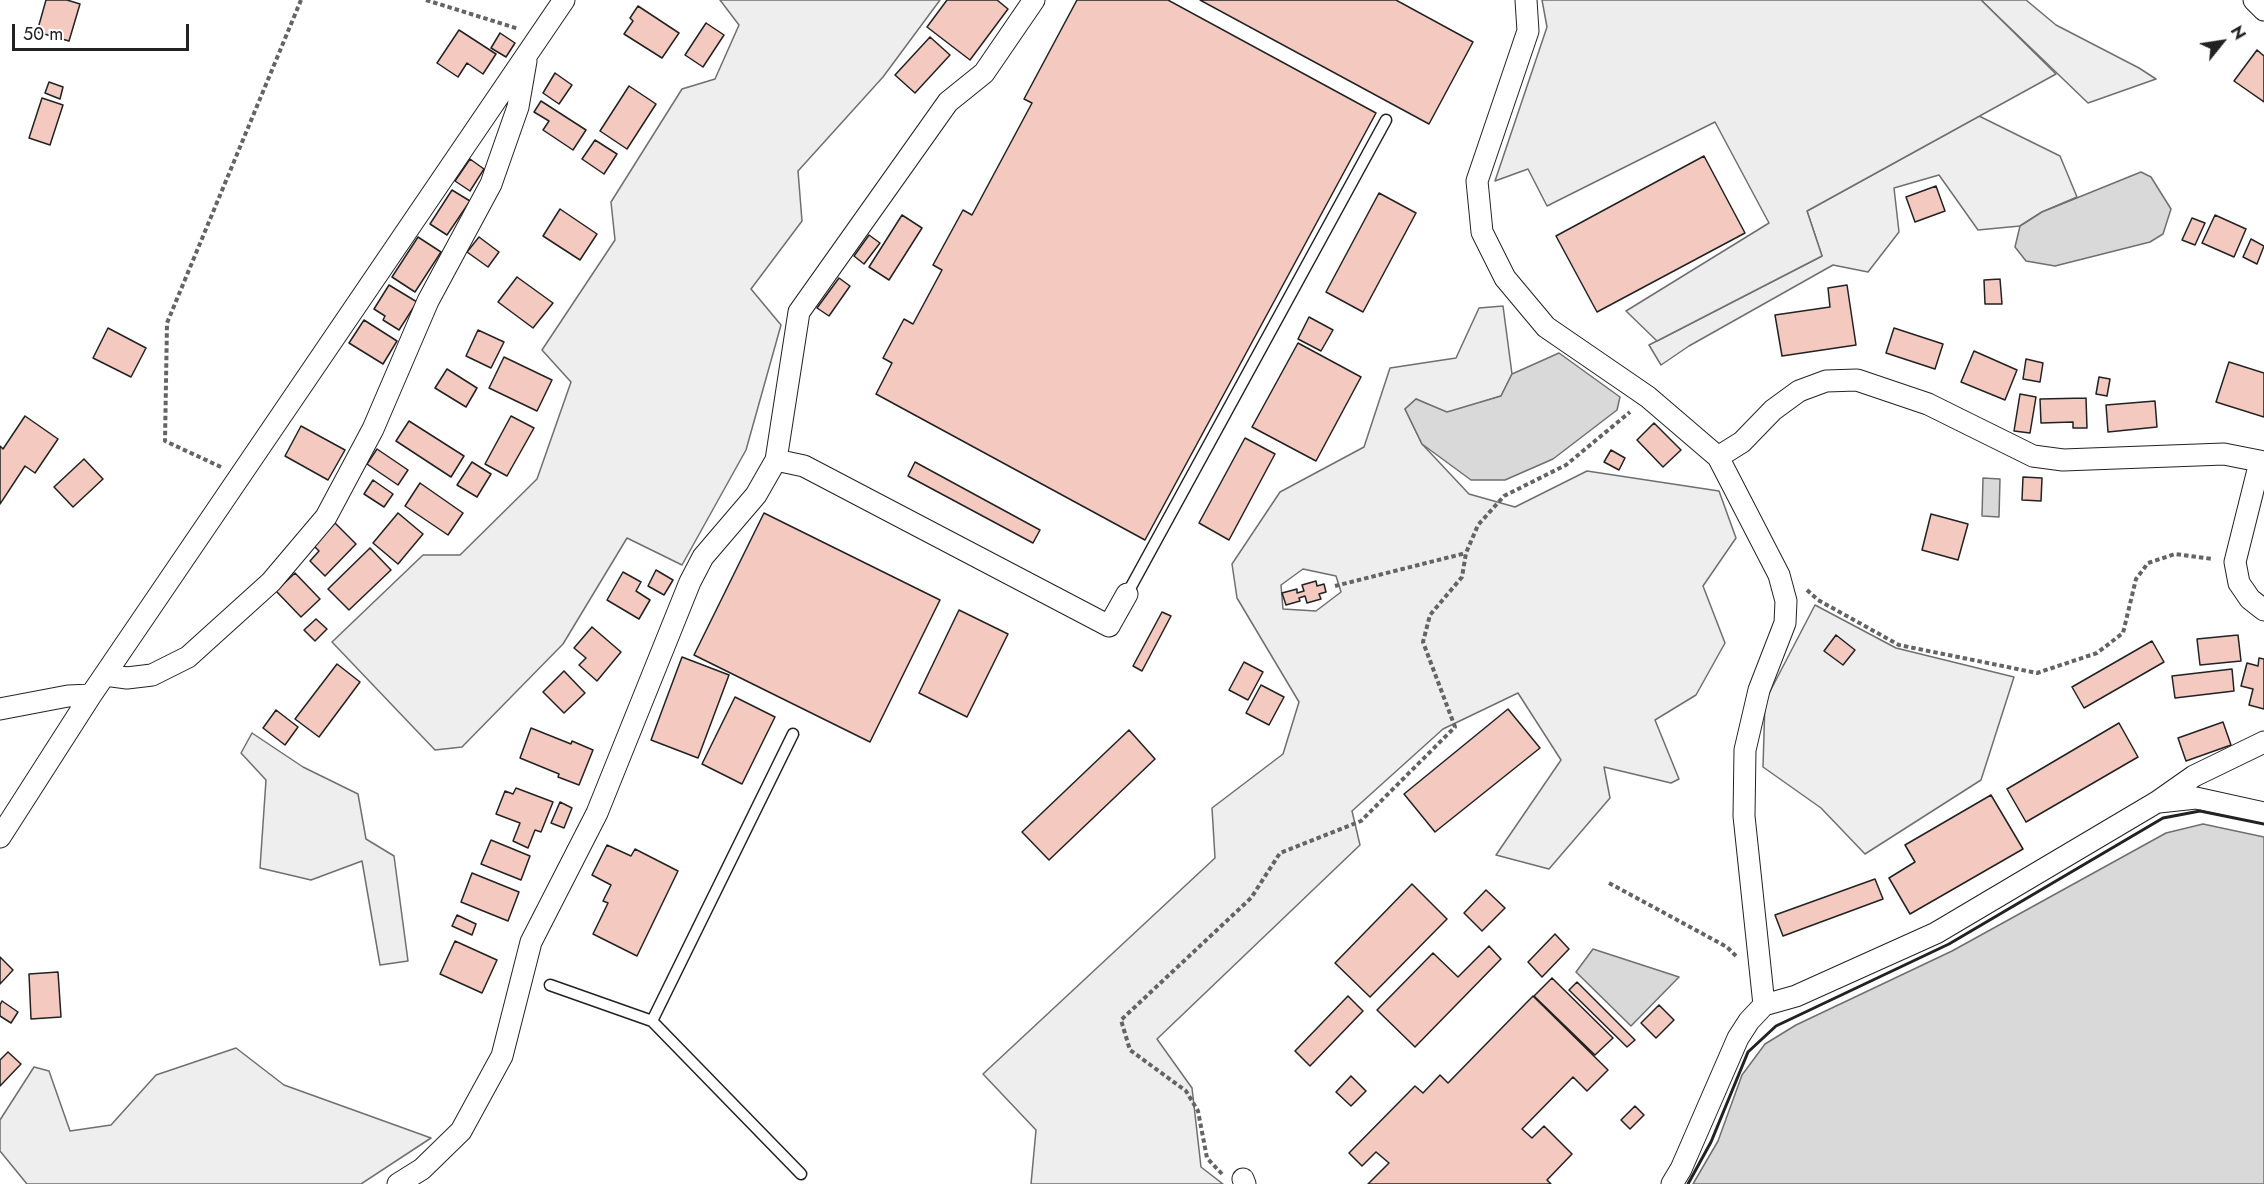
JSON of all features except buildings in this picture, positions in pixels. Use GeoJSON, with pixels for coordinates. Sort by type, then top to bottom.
{"type":"FeatureCollection","features":[{"type":"Feature","properties":{"kind":"street"},"geometry":{"type":"LineString","coordinates":[[0,837],[91,695],[564,0]]}},
{"type":"Feature","properties":{"kind":"street"},"geometry":{"type":"LineString","coordinates":[[398,1184],[422,1169],[461,1131],[502,1056],[531,942],[597,813],[690,582],[703,557],[756,495],[776,460],[799,312],[948,102],[984,73],[1034,0]]}},
{"type":"Feature","properties":{"kind":"street"},"geometry":{"type":"LineString","coordinates":[[1526,0],[1528,31],[1477,181],[1482,232],[1505,278],[1546,327],[1648,397],[1718,457],[1779,575],[1786,601],[1785,623],[1759,690],[1745,750],[1744,816],[1764,1005]]}},
{"type":"Feature","properties":{"kind":"street"},"geometry":{"type":"LineString","coordinates":[[2254,0],[2264,10]]}},
{"type":"Feature","properties":{"kind":"street"},"geometry":{"type":"LineString","coordinates":[[105,675],[127,678],[152,675],[188,657],[271,582],[326,517],[373,429],[428,301],[491,184],[518,107],[527,54]]}},
{"type":"Feature","properties":{"kind":"street"},"geometry":{"type":"LineString","coordinates":[[1718,457],[1742,442],[1773,410],[1799,391],[1826,381],[1857,380],[1928,404],[2033,456],[2063,460],[2224,454],[2262,462],[2235,562],[2239,583],[2250,599],[2264,610]]}},
{"type":"Feature","properties":{"kind":"street"},"geometry":{"type":"LineString","coordinates":[[776,460],[804,466],[1109,626],[1127,594]]}},
{"type":"Feature","properties":{"kind":"street"},"geometry":{"type":"LineString","coordinates":[[0,709],[68,696],[91,695]]}},
{"type":"Feature","properties":{"kind":"street"},"geometry":{"type":"LineString","coordinates":[[1672,1184],[1681,1169],[1738,1038],[1749,1021],[1764,1005],[1796,996],[1936,933],[2157,802],[2194,776],[2264,742]]}},
{"type":"Feature","properties":{"kind":"street"},"geometry":{"type":"LineString","coordinates":[[2157,802],[2196,798],[2264,813]]}},
{"type":"Feature","properties":{"kind":"lane"},"geometry":{"type":"LineString","coordinates":[[1127,594],[1386,120]]}},
{"type":"Feature","properties":{"kind":"lane"},"geometry":{"type":"LineString","coordinates":[[652,1021],[793,734]]}},
{"type":"Feature","properties":{"kind":"lane"},"geometry":{"type":"LineString","coordinates":[[550,986],[652,1021],[801,1174]]}},
{"type":"Feature","properties":{"kind":"path"},"geometry":{"type":"LineString","coordinates":[[240,476],[165,441],[167,323],[301,0]]}},
{"type":"Feature","properties":{"kind":"path"},"geometry":{"type":"LineString","coordinates":[[426,0],[540,36]]}},
{"type":"Feature","properties":{"kind":"path"},"geometry":{"type":"LineString","coordinates":[[1244,1181],[1222,1174],[1207,1158],[1198,1111],[1185,1091],[1130,1050],[1121,1020],[1251,898],[1280,853],[1361,820],[1455,727],[1423,642],[1430,615],[1462,577],[1466,552],[1478,525],[1504,496],[1566,465],[1648,397]]}},
{"type":"Feature","properties":{"kind":"path"},"geometry":{"type":"LineString","coordinates":[[1335,586],[1466,552]]}},
{"type":"Feature","properties":{"kind":"path"},"geometry":{"type":"LineString","coordinates":[[1779,575],[1793,577],[1818,600],[1899,645],[2037,673],[2097,653],[2123,633],[2136,579],[2148,563],[2175,554],[2235,562]]}},
{"type":"Feature","properties":{"kind":"path"},"geometry":{"type":"LineString","coordinates":[[1609,883],[1726,947],[1762,978]]}},
{"type":"Feature","properties":{"kind":"shaded area"},"geometry":{"type":"Polygon","coordinates":[[[720,0],[940,0],[883,77],[798,171],[802,221],[751,289],[781,325],[746,450],[682,565],[627,538],[563,644],[462,747],[435,750],[332,642],[423,555],[460,555],[537,479],[571,382],[542,350],[615,240],[611,202],[682,89],[715,79],[739,25],[720,0]]]}},
{"type":"Feature","properties":{"kind":"shaded area"},"geometry":{"type":"Polygon","coordinates":[[[1542,0],[1981,0],[2056,74],[1807,211],[1822,256],[1657,341],[1626,311],[1769,223],[1715,122],[1547,206],[1528,169],[1495,181],[1547,27],[1542,0]]]}},
{"type":"Feature","properties":{"kind":"shaded area"},"geometry":{"type":"Polygon","coordinates":[[[1981,0],[2026,0],[2056,25],[2156,79],[2088,103],[1981,0]]]}},
{"type":"Feature","properties":{"kind":"shaded area"},"geometry":{"type":"Polygon","coordinates":[[[1979,116],[2060,156],[2077,197],[2042,212],[2020,226],[1978,230],[1939,175],[1894,188],[1899,232],[1868,272],[1833,265],[1689,346],[1661,365],[1649,345],[1822,256],[1807,211],[1979,116]]]}},
{"type":"Feature","properties":{"kind":"shaded area"},"geometry":{"type":"Polygon","coordinates":[[[2141,172],[2151,177],[2171,209],[2163,234],[2150,242],[2055,266],[2026,261],[2015,247],[2020,226],[2042,212],[2141,172]]]}},
{"type":"Feature","properties":{"kind":"shaded area"},"geometry":{"type":"Polygon","coordinates":[[[1503,306],[1512,374],[1501,396],[1447,413],[1416,399],[1405,409],[1422,444],[1469,494],[1515,507],[1587,471],[1719,491],[1736,538],[1703,586],[1725,643],[1696,695],[1655,720],[1679,779],[1671,783],[1604,767],[1610,798],[1549,869],[1496,855],[1561,760],[1518,693],[1443,729],[1352,811],[1360,845],[1157,1039],[1192,1088],[1201,1167],[1223,1184],[1031,1184],[1036,1130],[983,1074],[1215,858],[1212,808],[1283,754],[1299,702],[1237,598],[1232,564],[1280,492],[1364,447],[1390,368],[1456,358],[1479,308],[1503,306]],[[1303,569],[1281,585],[1283,609],[1316,611],[1341,592],[1336,576],[1303,569]]]}},
{"type":"Feature","properties":{"kind":"shaded area"},"geometry":{"type":"Polygon","coordinates":[[[1559,353],[1620,397],[1617,410],[1553,459],[1505,480],[1471,480],[1422,444],[1405,409],[1416,399],[1447,412],[1501,396],[1512,374],[1559,353]]]}},
{"type":"Feature","properties":{"kind":"shaded area"},"geometry":{"type":"Polygon","coordinates":[[[1983,478],[2000,479],[1999,517],[1982,516],[1983,478]]]}},
{"type":"Feature","properties":{"kind":"shaded area"},"geometry":{"type":"Polygon","coordinates":[[[1815,605],[1896,648],[2014,677],[1981,780],[1865,854],[1821,808],[1763,767],[1765,701],[1815,605]]]}},
{"type":"Feature","properties":{"kind":"shaded area"},"geometry":{"type":"Polygon","coordinates":[[[252,733],[303,767],[358,794],[366,839],[394,856],[408,961],[380,965],[362,861],[311,880],[260,868],[266,780],[241,753],[252,733]]]}},
{"type":"Feature","properties":{"kind":"shaded area"},"geometry":{"type":"Polygon","coordinates":[[[2203,824],[2264,837],[2264,1184],[1693,1184],[1718,1141],[1742,1075],[1765,1044],[1796,1025],[1952,951],[2166,833],[2203,824]]]}},
{"type":"Feature","properties":{"kind":"shaded area"},"geometry":{"type":"Polygon","coordinates":[[[1593,949],[1679,977],[1631,1026],[1576,972],[1593,949]]]}},
{"type":"Feature","properties":{"kind":"shaded area"},"geometry":{"type":"Polygon","coordinates":[[[236,1048],[284,1085],[431,1138],[361,1184],[27,1184],[0,1151],[0,1120],[34,1067],[49,1071],[70,1131],[111,1125],[156,1075],[236,1048]]]}},
{"type":"Feature","properties":{"kind":"wall"},"geometry":{"type":"LineString","coordinates":[[1688,1184],[1711,1142],[1748,1052],[1776,1026],[1949,944],[2163,818],[2200,811],[2264,824]]}}]}
